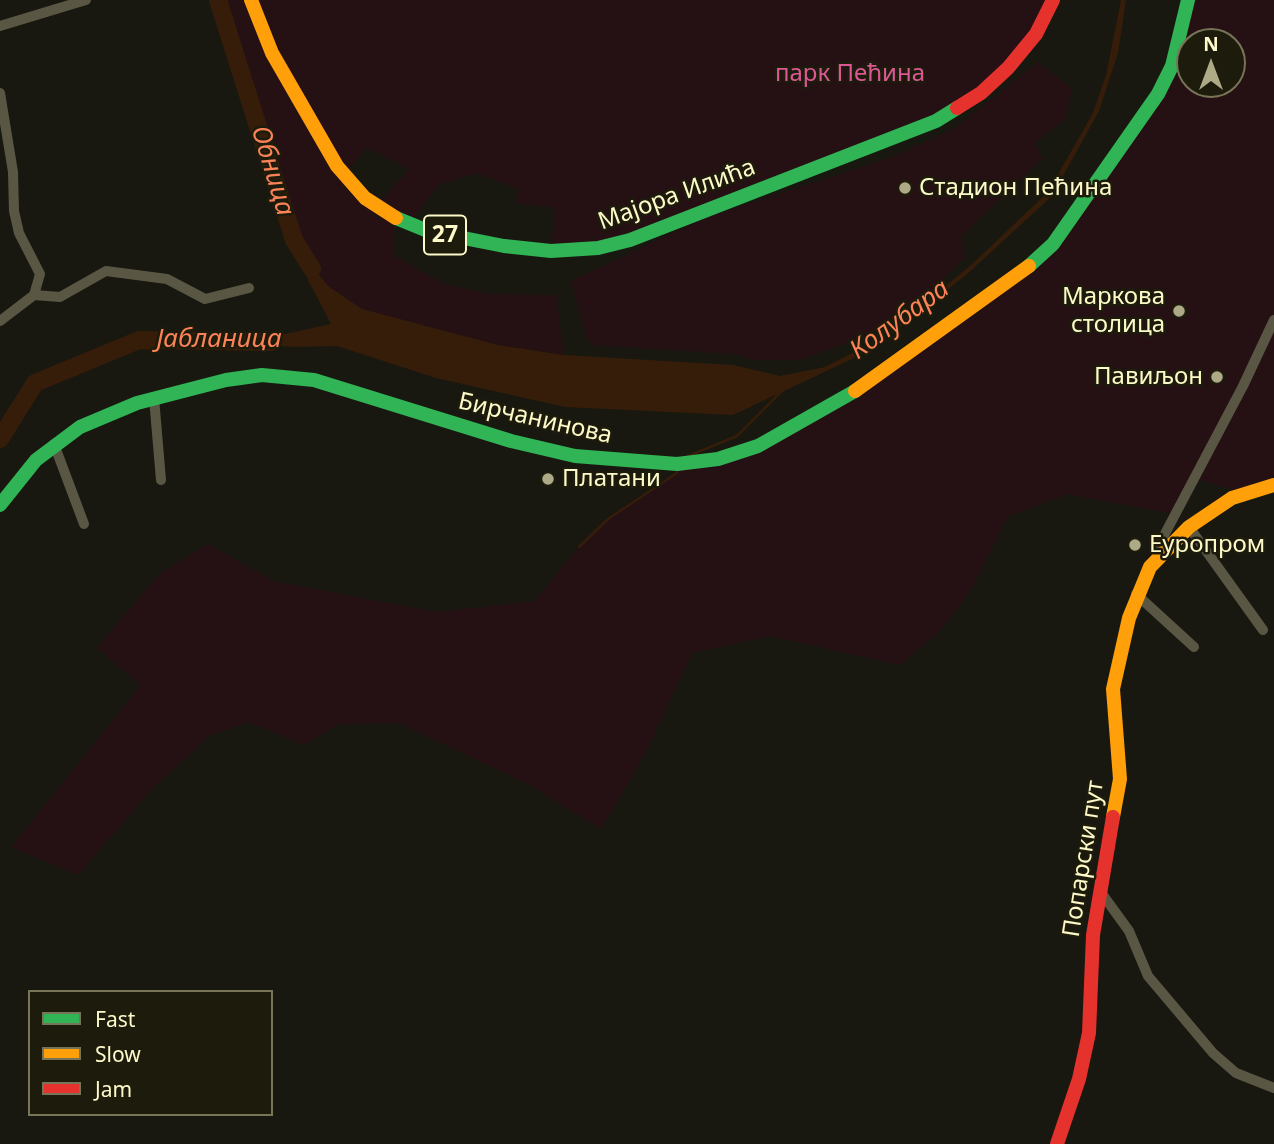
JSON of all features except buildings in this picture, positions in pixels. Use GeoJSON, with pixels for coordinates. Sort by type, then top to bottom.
{"type":"FeatureCollection","features":[{"type":"Feature","properties":{"kind":"main road","name":"Мајора Илића"},"geometry":{"type":"LineString","coordinates":[[251,0],[272,52],[303,109],[337,166],[365,198],[393,217],[428,231],[504,246],[551,251],[598,248],[631,240],[936,121],[981,93],[1008,68],[1036,34],[1053,0]]}},
{"type":"Feature","properties":{"kind":"main road","name":"Бирчанинова"},"geometry":{"type":"LineString","coordinates":[[0,505],[20,477],[54,444],[111,412],[154,398],[240,377],[288,375],[314,380],[511,441],[587,458],[677,464],[718,459],[758,446],[856,390],[1015,279],[1053,244],[1158,94],[1172,65],[1188,0]]}},
{"type":"Feature","properties":{"kind":"main road","name":"Попарски пут"},"geometry":{"type":"LineString","coordinates":[[1057,1144],[1079,1079],[1089,1033],[1093,935],[1120,779],[1112,689],[1136,594],[1156,560],[1189,527],[1232,498],[1274,485]]}},
{"type":"Feature","properties":{"kind":"street"},"geometry":{"type":"LineString","coordinates":[[0,26],[86,0]]}},
{"type":"Feature","properties":{"kind":"street"},"geometry":{"type":"LineString","coordinates":[[0,93],[13,172],[14,211],[19,233],[40,274],[34,295],[0,321]]}},
{"type":"Feature","properties":{"kind":"street"},"geometry":{"type":"LineString","coordinates":[[34,295],[60,297],[106,271],[167,279],[205,299],[249,288]]}},
{"type":"Feature","properties":{"kind":"street"},"geometry":{"type":"LineString","coordinates":[[1156,560],[1158,545],[1243,386],[1274,320]]}},
{"type":"Feature","properties":{"kind":"street"},"geometry":{"type":"LineString","coordinates":[[154,398],[161,481]]}},
{"type":"Feature","properties":{"kind":"street"},"geometry":{"type":"LineString","coordinates":[[54,444],[84,524]]}},
{"type":"Feature","properties":{"kind":"street"},"geometry":{"type":"LineString","coordinates":[[1189,527],[1263,629]]}},
{"type":"Feature","properties":{"kind":"street"},"geometry":{"type":"LineString","coordinates":[[1136,594],[1194,647]]}},
{"type":"Feature","properties":{"kind":"street"},"geometry":{"type":"LineString","coordinates":[[1100,891],[1129,931],[1148,976],[1213,1053],[1236,1073],[1274,1088]]}},
{"type":"Feature","properties":{"kind":"green space","name":"парк Пећина"},"geometry":{"type":"Polygon","coordinates":[[[218,0],[1053,0],[1036,34],[948,114],[609,247],[551,251],[555,208],[516,203],[519,189],[477,173],[438,185],[409,225],[393,217],[393,255],[442,283],[488,294],[556,295],[564,355],[498,345],[414,325],[362,309],[328,286],[294,244],[218,0]],[[367,148],[344,175],[377,206],[409,169],[367,148]]]}},
{"type":"Feature","properties":{"kind":"green space"},"geometry":{"type":"Polygon","coordinates":[[[1188,0],[1274,0],[1274,485],[1245,493],[1193,478],[1174,514],[1068,494],[1008,516],[972,588],[942,629],[900,665],[770,636],[692,653],[645,754],[601,829],[530,785],[399,723],[339,724],[303,745],[249,722],[209,736],[151,790],[78,875],[11,847],[141,685],[97,648],[159,574],[208,544],[273,581],[437,612],[535,601],[579,547],[608,519],[677,473],[677,464],[776,437],[1034,263],[1158,94],[1176,38],[1176,98],[1246,98],[1246,28],[1179,28],[1188,0]]]}},
{"type":"Feature","properties":{"kind":"green space","name":"Стадион Пећина"},"geometry":{"type":"Polygon","coordinates":[[[1038,62],[1072,89],[1065,120],[1034,143],[1043,158],[961,236],[965,258],[907,312],[877,332],[799,360],[754,360],[734,354],[592,345],[587,338],[571,281],[707,217],[890,158],[955,128],[1038,62]]]}},
{"type":"Feature","properties":{"kind":"shaded area"},"geometry":{"type":"Polygon","coordinates":[[[1121,0],[1126,0],[1118,53],[1099,111],[1052,196],[966,275],[871,350],[733,415],[565,407],[436,378],[337,346],[293,347],[243,343],[331,324],[309,282],[294,244],[328,286],[362,309],[498,345],[564,355],[733,365],[780,376],[825,367],[881,338],[969,267],[1048,192],[1093,113],[1106,75],[1121,0]]]}},
{"type":"Feature","properties":{"kind":"waterway","name":"Обница"},"geometry":{"type":"LineString","coordinates":[[218,0],[294,240],[312,269]]}},
{"type":"Feature","properties":{"kind":"waterway","name":"Јабланица"},"geometry":{"type":"LineString","coordinates":[[0,439],[35,383],[139,340],[271,342]]}},
{"type":"Feature","properties":{"kind":"waterway"},"geometry":{"type":"LineString","coordinates":[[688,456],[737,436],[784,389]]}},
{"type":"Feature","properties":{"kind":"waterway"},"geometry":{"type":"LineString","coordinates":[[579,547],[608,519],[677,473],[677,469]]}},
{"type":"Feature","properties":{"kind":"traffic: fast"},"geometry":{"type":"LineString","coordinates":[[1029,266],[1053,244],[1158,94],[1172,66],[1188,0]]}},
{"type":"Feature","properties":{"kind":"traffic: fast"},"geometry":{"type":"LineString","coordinates":[[396,218],[428,231],[504,246],[551,251],[598,248],[630,240],[936,121],[957,108]]}},
{"type":"Feature","properties":{"kind":"traffic: fast"},"geometry":{"type":"LineString","coordinates":[[0,505],[36,460],[80,427],[137,403],[226,380],[262,375],[314,380],[511,441],[575,456],[677,464],[718,459],[758,446],[855,391]]}},
{"type":"Feature","properties":{"kind":"traffic: slow"},"geometry":{"type":"LineString","coordinates":[[251,0],[272,53],[337,166],[365,198],[396,218]]}},
{"type":"Feature","properties":{"kind":"traffic: slow"},"geometry":{"type":"LineString","coordinates":[[855,391],[1029,266]]}},
{"type":"Feature","properties":{"kind":"traffic: slow"},"geometry":{"type":"LineString","coordinates":[[1113,817],[1120,779],[1113,689],[1129,618],[1150,567],[1189,527],[1232,498],[1274,485]]}},
{"type":"Feature","properties":{"kind":"traffic: jam"},"geometry":{"type":"LineString","coordinates":[[957,108],[981,93],[1008,68],[1036,34],[1053,0]]}},
{"type":"Feature","properties":{"kind":"traffic: jam"},"geometry":{"type":"LineString","coordinates":[[1057,1144],[1079,1079],[1089,1033],[1093,935],[1113,817]]}},
{"type":"Feature","properties":{"kind":"place","name":"Стадион Пећина"},"geometry":{"type":"Point","coordinates":[905,188]}},
{"type":"Feature","properties":{"kind":"place","name":"Маркова столица"},"geometry":{"type":"Point","coordinates":[1179,311]}},
{"type":"Feature","properties":{"kind":"place","name":"Павиљон"},"geometry":{"type":"Point","coordinates":[1217,377]}},
{"type":"Feature","properties":{"kind":"place","name":"Платани"},"geometry":{"type":"Point","coordinates":[548,479]}},
{"type":"Feature","properties":{"kind":"place","name":"Еуропром"},"geometry":{"type":"Point","coordinates":[1135,545]}},
{"type":"Feature","properties":{"kind":"water label","name":"Колубара"},"geometry":{"type":"Point","coordinates":[900,320]}}]}
